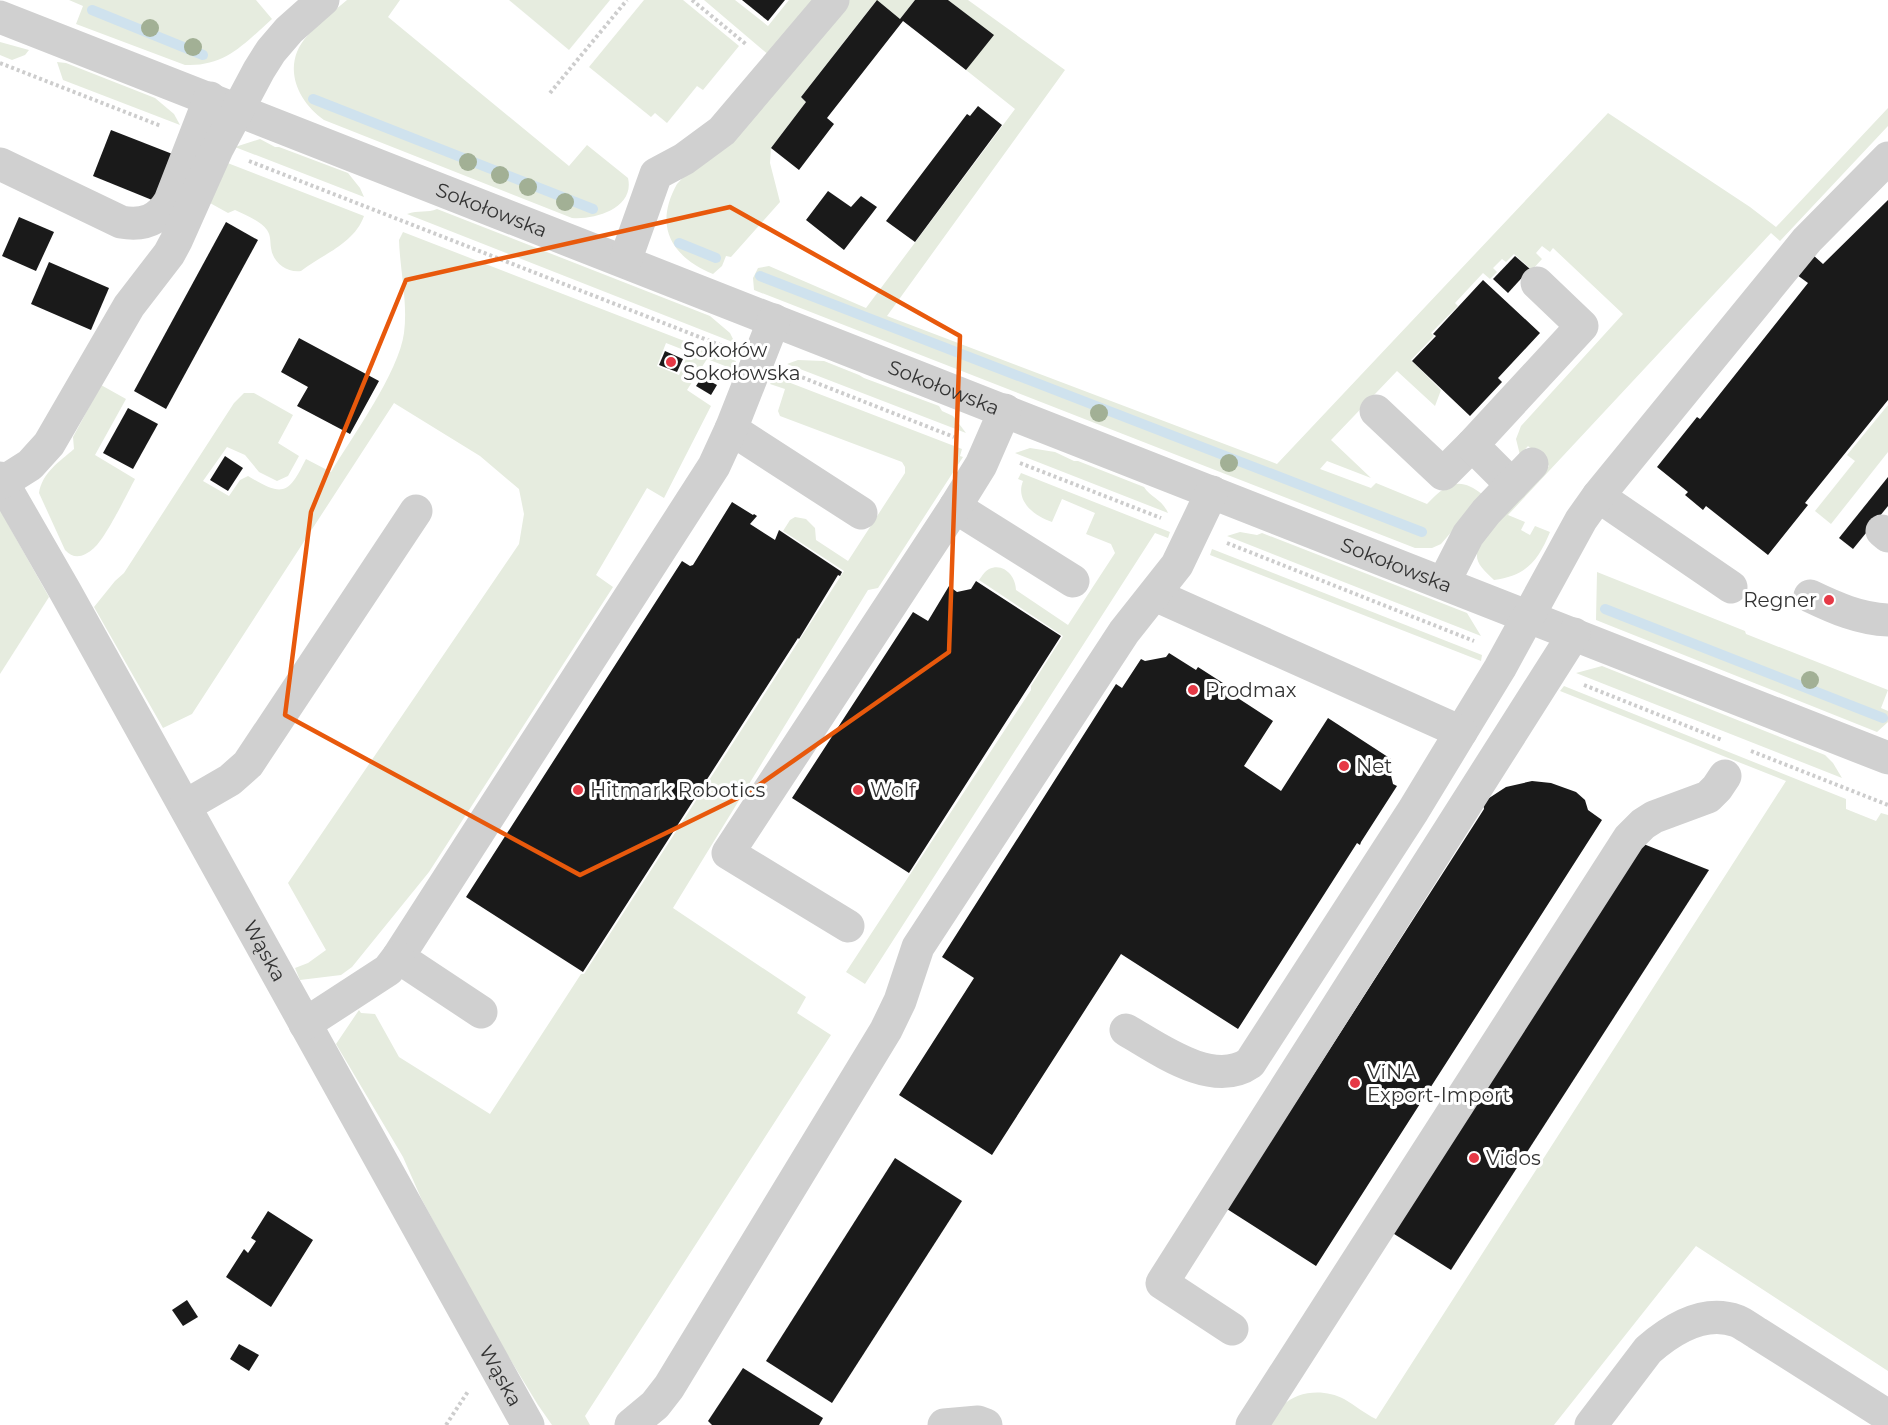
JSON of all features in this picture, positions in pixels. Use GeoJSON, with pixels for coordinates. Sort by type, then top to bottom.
{"type":"FeatureCollection","features":[{"type":"Feature","properties":{"kind":"street"},"geometry":{"type":"LineString","coordinates":[[1,480],[30,465],[49,444],[129,306],[173,248],[206,144],[224,104],[290,30],[323,0]]}},
{"type":"Feature","properties":{"kind":"street"},"geometry":{"type":"LineString","coordinates":[[625,261],[656,174],[684,159],[722,131],[833,0]]}},
{"type":"Feature","properties":{"kind":"street","name":"Sokołowska"},"geometry":{"type":"LineString","coordinates":[[0,17],[1888,758]]}},
{"type":"Feature","properties":{"kind":"street"},"geometry":{"type":"LineString","coordinates":[[0,164],[121,222],[145,223],[164,211],[206,144]]}},
{"type":"Feature","properties":{"kind":"street"},"geometry":{"type":"LineString","coordinates":[[1126,1030],[1179,1061],[1220,1072],[1242,1069],[1250,1063],[1413,811],[1508,654],[1581,520],[1598,496],[1807,240],[1888,158]]}},
{"type":"Feature","properties":{"kind":"street"},"geometry":{"type":"LineString","coordinates":[[1376,411],[1443,474],[1582,326],[1537,283]]}},
{"type":"Feature","properties":{"kind":"street"},"geometry":{"type":"LineString","coordinates":[[305,1024],[388,970],[398,957],[702,487],[731,429],[774,320]]}},
{"type":"Feature","properties":{"kind":"street"},"geometry":{"type":"LineString","coordinates":[[848,926],[728,853],[955,507],[988,450],[1005,410]]}},
{"type":"Feature","properties":{"kind":"street"},"geometry":{"type":"LineString","coordinates":[[731,429],[861,513]]}},
{"type":"Feature","properties":{"kind":"street"},"geometry":{"type":"LineString","coordinates":[[1444,582],[1468,535],[1522,474],[1472,445]]}},
{"type":"Feature","properties":{"kind":"street","name":"Wąska"},"geometry":{"type":"LineString","coordinates":[[1,480],[65,591],[528,1425]]}},
{"type":"Feature","properties":{"kind":"street"},"geometry":{"type":"LineString","coordinates":[[631,1425],[655,1405],[669,1387],[885,1030],[900,1001],[918,947],[1125,632],[1177,565],[1212,492]]}},
{"type":"Feature","properties":{"kind":"street"},"geometry":{"type":"LineString","coordinates":[[1598,496],[1731,587]]}},
{"type":"Feature","properties":{"kind":"street"},"geometry":{"type":"LineString","coordinates":[[955,507],[1073,581]]}},
{"type":"Feature","properties":{"kind":"street"},"geometry":{"type":"LineString","coordinates":[[184,806],[230,780],[248,764],[416,511]]}},
{"type":"Feature","properties":{"kind":"street"},"geometry":{"type":"LineString","coordinates":[[1155,595],[1461,732]]}},
{"type":"Feature","properties":{"kind":"street"},"geometry":{"type":"LineString","coordinates":[[1810,596],[1848,613],[1875,620],[1888,620]]}},
{"type":"Feature","properties":{"kind":"street"},"geometry":{"type":"LineString","coordinates":[[1232,1329],[1162,1283],[1574,634]]}},
{"type":"Feature","properties":{"kind":"street"},"geometry":{"type":"LineString","coordinates":[[1252,1425],[1629,838],[1654,817],[1708,797],[1725,776]]}},
{"type":"Feature","properties":{"kind":"street"},"geometry":{"type":"LineString","coordinates":[[398,957],[481,1012]]}},
{"type":"Feature","properties":{"kind":"street"},"geometry":{"type":"LineString","coordinates":[[1591,1425],[1653,1346],[1696,1319],[1716,1317],[1737,1321],[1888,1416]]}},
{"type":"Feature","properties":{"kind":"street"},"geometry":{"type":"LineString","coordinates":[[944,1425],[978,1422],[986,1425]]}},
{"type":"Feature","properties":{"kind":"path"},"geometry":{"type":"LineString","coordinates":[[550,93],[627,0]]}},
{"type":"Feature","properties":{"kind":"path"},"geometry":{"type":"LineString","coordinates":[[692,0],[775,69]]}},
{"type":"Feature","properties":{"kind":"path"},"geometry":{"type":"LineString","coordinates":[[0,63],[1508,654]]}},
{"type":"Feature","properties":{"kind":"path"},"geometry":{"type":"LineString","coordinates":[[1551,672],[1728,742]]}},
{"type":"Feature","properties":{"kind":"path"},"geometry":{"type":"LineString","coordinates":[[1750,751],[1888,805]]}},
{"type":"Feature","properties":{"kind":"highlighted area"},"geometry":{"type":"Polygon","coordinates":[[[730,207],[960,336],[949,652],[746,794],[580,875],[285,715],[311,512],[406,280],[730,207]]]}},
{"type":"Feature","properties":{"kind":"shaded area"},"geometry":{"type":"Polygon","coordinates":[[[69,0],[256,0],[272,19],[243,45],[223,58],[199,65],[185,65],[76,24],[83,6],[69,0]]]}},
{"type":"Feature","properties":{"kind":"shaded area"},"geometry":{"type":"Polygon","coordinates":[[[347,0],[400,0],[388,17],[569,166],[587,145],[628,178],[629,188],[625,197],[611,210],[602,214],[572,218],[324,120],[314,112],[300,92],[295,81],[295,58],[308,35],[347,0]]]}},
{"type":"Feature","properties":{"kind":"shaded area"},"geometry":{"type":"Polygon","coordinates":[[[509,0],[610,0],[569,50],[509,0]]]}},
{"type":"Feature","properties":{"kind":"shaded area"},"geometry":{"type":"Polygon","coordinates":[[[644,0],[683,0],[739,46],[703,90],[697,86],[667,123],[655,113],[651,117],[589,67],[644,0]]]}},
{"type":"Feature","properties":{"kind":"shaded area"},"geometry":{"type":"Polygon","coordinates":[[[704,0],[735,0],[768,26],[789,0],[815,0],[770,56],[704,0]]]}},
{"type":"Feature","properties":{"kind":"shaded area"},"geometry":{"type":"Polygon","coordinates":[[[847,0],[915,0],[900,19],[876,1],[801,97],[806,102],[771,148],[770,163],[780,202],[731,257],[726,256],[722,266],[713,274],[699,267],[677,249],[667,227],[670,200],[677,184],[847,0]]]}},
{"type":"Feature","properties":{"kind":"shaded area"},"geometry":{"type":"Polygon","coordinates":[[[948,0],[968,0],[1065,70],[887,316],[1277,464],[1608,113],[1750,207],[1776,227],[1888,108],[1888,126],[1780,241],[1771,233],[1508,515],[1525,522],[1521,530],[1530,535],[1535,526],[1550,532],[1541,551],[1523,571],[1494,580],[1478,562],[1477,552],[1482,539],[1549,466],[1528,446],[1520,455],[1516,439],[1521,426],[1623,314],[1553,248],[1550,252],[1542,246],[1536,253],[1542,259],[1532,270],[1514,254],[1506,262],[1502,259],[1493,268],[1497,272],[1490,279],[1483,273],[1455,303],[1458,306],[1431,333],[1434,336],[1411,360],[1441,390],[1435,406],[1397,371],[1331,440],[1371,478],[1327,461],[1320,469],[1371,488],[1376,483],[1427,504],[1440,491],[1453,484],[1467,485],[1483,495],[1441,544],[1432,548],[1415,548],[754,290],[753,278],[758,268],[769,266],[866,308],[1015,109],[966,70],[993,35],[948,0]]]}},
{"type":"Feature","properties":{"kind":"shaded area"},"geometry":{"type":"Polygon","coordinates":[[[0,42],[29,50],[25,55],[12,60],[0,55],[0,42]]]}},
{"type":"Feature","properties":{"kind":"shaded area"},"geometry":{"type":"Polygon","coordinates":[[[57,62],[66,63],[155,98],[174,114],[180,125],[63,80],[57,62]]]}},
{"type":"Feature","properties":{"kind":"shaded area"},"geometry":{"type":"Polygon","coordinates":[[[260,139],[275,147],[348,173],[364,197],[235,147],[260,139]]]}},
{"type":"Feature","properties":{"kind":"shaded area"},"geometry":{"type":"Polygon","coordinates":[[[225,162],[364,216],[353,234],[337,248],[301,271],[286,269],[272,253],[269,234],[261,224],[235,210],[228,213],[210,203],[225,162]]]}},
{"type":"Feature","properties":{"kind":"shaded area"},"geometry":{"type":"Polygon","coordinates":[[[437,209],[710,316],[730,333],[735,343],[407,214],[437,209]]]}},
{"type":"Feature","properties":{"kind":"shaded area"},"geometry":{"type":"Polygon","coordinates":[[[403,232],[736,361],[733,369],[707,359],[687,390],[711,406],[664,498],[647,488],[596,575],[613,587],[429,872],[352,967],[341,975],[300,980],[295,968],[308,963],[326,950],[288,883],[519,544],[524,514],[519,489],[480,456],[394,403],[192,714],[163,728],[94,607],[124,573],[234,403],[244,393],[254,393],[293,415],[278,443],[299,456],[288,476],[277,481],[259,472],[245,455],[227,447],[203,481],[229,496],[240,480],[248,476],[269,487],[283,489],[294,480],[306,459],[331,472],[384,385],[400,349],[404,333],[405,310],[399,240],[403,232]],[[666,343],[657,366],[679,375],[689,352],[666,343]]]}},
{"type":"Feature","properties":{"kind":"shaded area"},"geometry":{"type":"Polygon","coordinates":[[[798,360],[824,361],[939,406],[942,411],[953,416],[966,433],[787,364],[798,360]]]}},
{"type":"Feature","properties":{"kind":"shaded area"},"geometry":{"type":"Polygon","coordinates":[[[775,377],[962,449],[960,456],[963,457],[878,588],[868,590],[673,908],[806,997],[797,1013],[831,1035],[585,1416],[590,1425],[552,1425],[491,1328],[421,1198],[403,1157],[336,1044],[359,1010],[361,1013],[375,1014],[399,1057],[490,1114],[581,974],[584,974],[844,571],[783,531],[790,520],[795,517],[806,519],[815,528],[816,540],[848,561],[905,473],[902,462],[780,416],[778,411],[785,389],[770,384],[775,377]]]}},
{"type":"Feature","properties":{"kind":"shaded area"},"geometry":{"type":"Polygon","coordinates":[[[101,385],[126,399],[95,455],[135,479],[99,543],[87,554],[75,556],[65,550],[39,493],[47,474],[74,449],[73,437],[101,385]]]}},
{"type":"Feature","properties":{"kind":"shaded area"},"geometry":{"type":"Polygon","coordinates":[[[1888,405],[1888,452],[1831,524],[1815,511],[1855,461],[1847,455],[1888,405]]]}},
{"type":"Feature","properties":{"kind":"shaded area"},"geometry":{"type":"Polygon","coordinates":[[[1030,448],[1055,452],[1144,487],[1168,513],[1015,453],[1030,448]]]}},
{"type":"Feature","properties":{"kind":"shaded area"},"geometry":{"type":"Polygon","coordinates":[[[1021,473],[1170,532],[1168,538],[1155,533],[865,984],[846,972],[1031,690],[1031,686],[1063,636],[979,580],[989,569],[994,567],[1004,569],[1014,580],[1016,590],[1068,625],[1115,553],[1111,544],[1086,534],[1095,513],[1062,499],[1052,522],[1033,512],[1022,495],[1023,481],[1018,479],[1021,473]]]}},
{"type":"Feature","properties":{"kind":"shaded area"},"geometry":{"type":"Polygon","coordinates":[[[0,510],[49,597],[0,674],[0,510]]]}},
{"type":"Feature","properties":{"kind":"shaded area"},"geometry":{"type":"Polygon","coordinates":[[[1240,532],[1257,535],[1262,533],[1467,613],[1481,636],[1227,536],[1240,532]]]}},
{"type":"Feature","properties":{"kind":"shaded area"},"geometry":{"type":"Polygon","coordinates":[[[1212,549],[1482,655],[1481,661],[1210,555],[1212,549]]]}},
{"type":"Feature","properties":{"kind":"shaded area"},"geometry":{"type":"Polygon","coordinates":[[[1597,572],[1888,690],[1881,708],[1888,711],[1888,722],[1877,732],[1596,620],[1597,572]]]}},
{"type":"Feature","properties":{"kind":"shaded area"},"geometry":{"type":"Polygon","coordinates":[[[1602,666],[1825,755],[1842,778],[1576,673],[1602,666]]]}},
{"type":"Feature","properties":{"kind":"shaded area"},"geometry":{"type":"Polygon","coordinates":[[[1564,686],[1846,799],[1846,809],[1876,821],[1881,813],[1888,815],[1888,1371],[1696,1246],[1554,1425],[1268,1425],[1288,1401],[1312,1393],[1337,1396],[1376,1419],[1786,781],[1560,691],[1564,686]]]}},
{"type":"Feature","properties":{"kind":"building"},"geometry":{"type":"Polygon","coordinates":[[[742,0],[785,0],[768,21],[742,0]]]}},
{"type":"Feature","properties":{"kind":"building"},"geometry":{"type":"Polygon","coordinates":[[[877,0],[900,19],[915,0],[948,0],[994,35],[966,70],[903,21],[827,118],[834,124],[799,170],[771,148],[806,102],[801,97],[877,0]]]}},
{"type":"Feature","properties":{"kind":"building"},"geometry":{"type":"Polygon","coordinates":[[[978,106],[1002,125],[915,242],[886,221],[967,114],[970,116],[978,106]]]}},
{"type":"Feature","properties":{"kind":"building"},"geometry":{"type":"Polygon","coordinates":[[[111,130],[175,155],[157,202],[93,176],[111,130]]]}},
{"type":"Feature","properties":{"kind":"building"},"geometry":{"type":"Polygon","coordinates":[[[828,191],[851,207],[861,196],[877,207],[844,250],[806,220],[828,191]]]}},
{"type":"Feature","properties":{"kind":"building"},"geometry":{"type":"Polygon","coordinates":[[[1888,200],[1888,400],[1805,503],[1808,505],[1768,555],[1706,506],[1703,510],[1685,495],[1688,492],[1657,467],[1697,417],[1700,419],[1808,283],[1797,275],[1813,255],[1823,264],[1888,200]]]}},
{"type":"Feature","properties":{"kind":"building"},"geometry":{"type":"Polygon","coordinates":[[[19,217],[54,232],[36,271],[2,256],[19,217]]]}},
{"type":"Feature","properties":{"kind":"building"},"geometry":{"type":"Polygon","coordinates":[[[226,222],[258,240],[166,409],[134,391],[226,222]]]}},
{"type":"Feature","properties":{"kind":"building"},"geometry":{"type":"Polygon","coordinates":[[[1515,256],[1530,269],[1508,293],[1493,279],[1515,256]]]}},
{"type":"Feature","properties":{"kind":"building"},"geometry":{"type":"Polygon","coordinates":[[[49,262],[109,288],[91,330],[31,304],[49,262]]]}},
{"type":"Feature","properties":{"kind":"building"},"geometry":{"type":"Polygon","coordinates":[[[1483,280],[1540,333],[1498,378],[1502,382],[1470,416],[1412,361],[1436,336],[1433,334],[1483,280]]]}},
{"type":"Feature","properties":{"kind":"building"},"geometry":{"type":"Polygon","coordinates":[[[299,338],[379,381],[350,434],[297,406],[308,387],[281,372],[299,338]]]}},
{"type":"Feature","properties":{"kind":"building","name":"Sokołów Sokołowska"},"geometry":{"type":"Polygon","coordinates":[[[665,351],[683,359],[677,372],[659,365],[665,351]]]}},
{"type":"Feature","properties":{"kind":"building"},"geometry":{"type":"Polygon","coordinates":[[[702,377],[717,385],[711,395],[696,386],[702,377]]]}},
{"type":"Feature","properties":{"kind":"building"},"geometry":{"type":"Polygon","coordinates":[[[128,408],[158,424],[133,469],[103,453],[128,408]]]}},
{"type":"Feature","properties":{"kind":"building"},"geometry":{"type":"Polygon","coordinates":[[[225,456],[243,468],[228,491],[210,480],[225,456]]]}},
{"type":"Feature","properties":{"kind":"building"},"geometry":{"type":"Polygon","coordinates":[[[1888,477],[1888,506],[1853,549],[1839,538],[1888,477]]]}},
{"type":"Feature","properties":{"kind":"building"},"geometry":{"type":"Polygon","coordinates":[[[732,502],[757,516],[750,524],[775,540],[779,530],[842,572],[583,972],[466,897],[682,561],[690,566],[693,565],[732,502]]]}},
{"type":"Feature","properties":{"kind":"building"},"geometry":{"type":"Polygon","coordinates":[[[976,581],[1061,636],[909,873],[792,798],[913,612],[928,621],[949,586],[957,592],[971,589],[976,581]]]}},
{"type":"Feature","properties":{"kind":"building"},"geometry":{"type":"Polygon","coordinates":[[[1169,653],[1196,670],[1198,667],[1226,685],[1224,689],[1273,721],[1244,766],[1281,791],[1328,718],[1391,759],[1388,763],[1393,784],[1397,786],[1360,845],[1357,843],[1238,1029],[1121,954],[992,1155],[899,1095],[974,978],[942,957],[1116,684],[1122,688],[1141,659],[1145,661],[1166,657],[1169,653]]]}},
{"type":"Feature","properties":{"kind":"building"},"geometry":{"type":"Polygon","coordinates":[[[1532,781],[1551,783],[1576,792],[1585,800],[1588,810],[1602,820],[1316,1266],[1227,1209],[1484,809],[1483,802],[1506,787],[1532,781]]]}},
{"type":"Feature","properties":{"kind":"building"},"geometry":{"type":"Polygon","coordinates":[[[1641,843],[1709,870],[1451,1270],[1391,1232],[1641,843]]]}},
{"type":"Feature","properties":{"kind":"building"},"geometry":{"type":"Polygon","coordinates":[[[895,1158],[962,1201],[832,1403],[766,1361],[895,1158]]]}},
{"type":"Feature","properties":{"kind":"building"},"geometry":{"type":"Polygon","coordinates":[[[268,1211],[313,1240],[271,1307],[226,1277],[244,1249],[248,1253],[256,1241],[251,1238],[268,1211]]]}},
{"type":"Feature","properties":{"kind":"building"},"geometry":{"type":"Polygon","coordinates":[[[187,1300],[198,1317],[183,1326],[172,1310],[187,1300]]]}},
{"type":"Feature","properties":{"kind":"building"},"geometry":{"type":"Polygon","coordinates":[[[239,1344],[259,1355],[249,1371],[230,1359],[239,1344]]]}},
{"type":"Feature","properties":{"kind":"building"},"geometry":{"type":"Polygon","coordinates":[[[743,1368],[823,1418],[819,1425],[712,1425],[708,1421],[743,1368]]]}},
{"type":"Feature","properties":{"kind":"waterway"},"geometry":{"type":"LineString","coordinates":[[92,10],[203,55]]}},
{"type":"Feature","properties":{"kind":"waterway"},"geometry":{"type":"LineString","coordinates":[[313,99],[593,209]]}},
{"type":"Feature","properties":{"kind":"waterway"},"geometry":{"type":"LineString","coordinates":[[679,243],[716,258]]}},
{"type":"Feature","properties":{"kind":"waterway"},"geometry":{"type":"LineString","coordinates":[[760,276],[1422,532]]}},
{"type":"Feature","properties":{"kind":"waterway"},"geometry":{"type":"LineString","coordinates":[[1605,609],[1883,718]]}},
{"type":"Feature","properties":{"kind":"place","name":"Sokołów Sokołowska"},"geometry":{"type":"Point","coordinates":[671,362]}},
{"type":"Feature","properties":{"kind":"place","name":"Regner"},"geometry":{"type":"Point","coordinates":[1829,600]}},
{"type":"Feature","properties":{"kind":"place","name":"Prodmax"},"geometry":{"type":"Point","coordinates":[1193,690]}},
{"type":"Feature","properties":{"kind":"place","name":"Net"},"geometry":{"type":"Point","coordinates":[1344,766]}},
{"type":"Feature","properties":{"kind":"place","name":"Hitmark Robotics"},"geometry":{"type":"Point","coordinates":[578,790]}},
{"type":"Feature","properties":{"kind":"place","name":"Wolf"},"geometry":{"type":"Point","coordinates":[858,790]}},
{"type":"Feature","properties":{"kind":"place","name":"ViNA Export-Import"},"geometry":{"type":"Point","coordinates":[1355,1083]}},
{"type":"Feature","properties":{"kind":"place","name":"Vidos"},"geometry":{"type":"Point","coordinates":[1474,1158]}}]}
